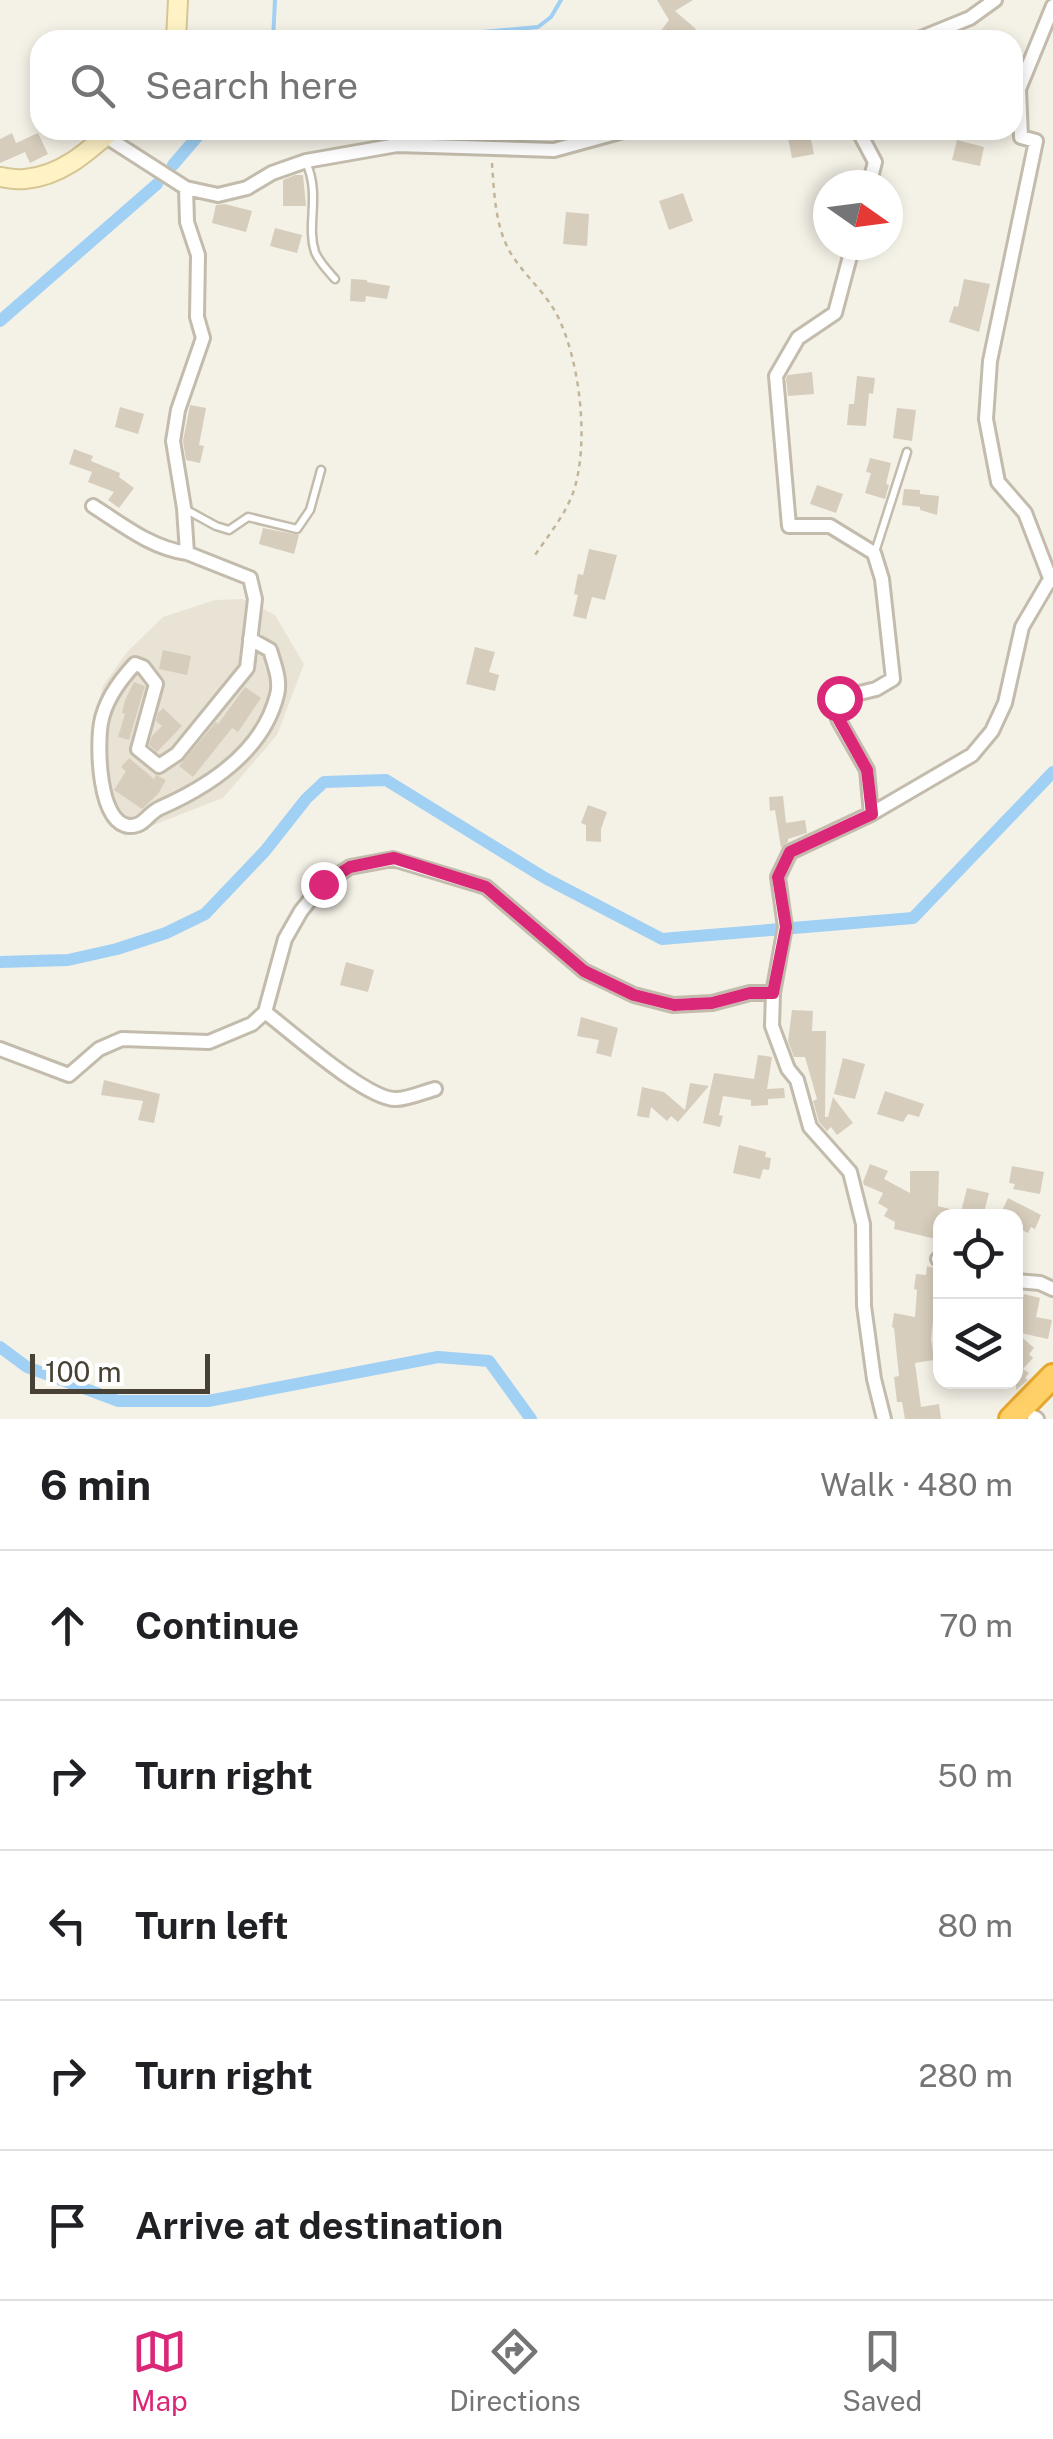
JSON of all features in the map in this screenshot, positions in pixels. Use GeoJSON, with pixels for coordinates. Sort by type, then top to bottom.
{"type":"FeatureCollection","features":[{"type":"Feature","properties":{"kind":"highway"},"geometry":{"type":"LineString","coordinates":[[1028,1418],[1053,1376]]}},
{"type":"Feature","properties":{"kind":"highway"},"geometry":{"type":"LineString","coordinates":[[1028,1418],[1053,1398]]}},
{"type":"Feature","properties":{"kind":"street"},"geometry":{"type":"LineString","coordinates":[[176,30],[178,0]]}},
{"type":"Feature","properties":{"kind":"street"},"geometry":{"type":"LineString","coordinates":[[941,30],[970,18],[995,0]]}},
{"type":"Feature","properties":{"kind":"street"},"geometry":{"type":"LineString","coordinates":[[1023,79],[1053,6]]}},
{"type":"Feature","properties":{"kind":"street"},"geometry":{"type":"LineString","coordinates":[[884,1419],[864,1306],[863,1224],[850,1172],[810,1127],[797,1080],[788,1069],[772,1026],[773,993],[786,927],[778,877],[790,852],[872,814],[972,755],[992,731],[1005,703],[1022,627],[1052,578],[1026,513],[998,482],[986,419],[990,361],[1036,141],[1023,138]]}},
{"type":"Feature","properties":{"kind":"street"},"geometry":{"type":"LineString","coordinates":[[0,177],[25,180],[49,173],[83,157],[101,140]]}},
{"type":"Feature","properties":{"kind":"street"},"geometry":{"type":"LineString","coordinates":[[119,140],[186,188],[218,195],[248,188],[272,173],[306,161],[396,144],[554,150],[590,140]]}},
{"type":"Feature","properties":{"kind":"street"},"geometry":{"type":"LineString","coordinates":[[864,140],[876,162],[874,170]]}},
{"type":"Feature","properties":{"kind":"street"},"geometry":{"type":"LineString","coordinates":[[186,188],[187,222],[198,255],[197,317],[203,338],[178,410],[173,442],[187,552]]}},
{"type":"Feature","properties":{"kind":"street"},"geometry":{"type":"LineString","coordinates":[[849,260],[835,314],[798,338],[776,376],[789,526],[830,526],[874,553],[882,580],[893,679],[839,698],[838,718],[867,770],[872,814]]}},
{"type":"Feature","properties":{"kind":"street"},"geometry":{"type":"LineString","coordinates":[[93,506],[145,540],[187,552],[250,578],[255,599],[250,640],[247,668],[178,754],[160,766],[138,749],[156,684],[135,664],[117,684],[101,722],[99,768],[110,813],[122,824],[144,822],[153,811],[225,772],[260,735],[278,693],[277,678],[270,650],[250,640]]}},
{"type":"Feature","properties":{"kind":"street"},"geometry":{"type":"LineString","coordinates":[[0,1049],[69,1075],[99,1049],[122,1039],[209,1042],[252,1024],[265,1012],[285,939],[323,884],[350,867],[394,858],[486,887],[584,971],[634,995],[674,1005],[773,993]]}},
{"type":"Feature","properties":{"kind":"street"},"geometry":{"type":"LineString","coordinates":[[265,1012],[346,1076],[382,1095],[394,1100],[435,1089]]}},
{"type":"Feature","properties":{"kind":"street"},"geometry":{"type":"LineString","coordinates":[[1023,1282],[1053,1289]]}},
{"type":"Feature","properties":{"kind":"lane"},"geometry":{"type":"LineString","coordinates":[[306,161],[314,192],[313,246],[317,258],[334,279]]}},
{"type":"Feature","properties":{"kind":"lane"},"geometry":{"type":"LineString","coordinates":[[874,553],[907,452]]}},
{"type":"Feature","properties":{"kind":"lane"},"geometry":{"type":"LineString","coordinates":[[184,508],[229,530],[248,518],[296,529],[310,510],[320,470]]}},
{"type":"Feature","properties":{"kind":"path"},"geometry":{"type":"LineString","coordinates":[[490,146],[499,221],[509,250],[556,313],[575,365],[579,397],[582,446],[574,490],[562,516],[533,558]]}},
{"type":"Feature","properties":{"kind":"shaded area"},"geometry":{"type":"Polygon","coordinates":[[[243,599],[275,615],[304,664],[277,735],[223,798],[125,836],[102,810],[93,768],[93,724],[103,686],[127,652],[163,617],[215,600],[243,599]]]}},
{"type":"Feature","properties":{"kind":"building"},"geometry":{"type":"Polygon","coordinates":[[[657,0],[693,0],[675,11],[695,30],[662,30],[669,20],[657,0]]]}},
{"type":"Feature","properties":{"kind":"building"},"geometry":{"type":"Polygon","coordinates":[[[12,133],[16,143],[30,137],[30,140],[41,140],[48,154],[30,163],[25,152],[0,163],[0,139],[12,133]]]}},
{"type":"Feature","properties":{"kind":"building"},"geometry":{"type":"Polygon","coordinates":[[[788,140],[811,140],[814,154],[792,158],[788,140]]]}},
{"type":"Feature","properties":{"kind":"building"},"geometry":{"type":"Polygon","coordinates":[[[957,140],[984,147],[980,166],[952,160],[957,140]]]}},
{"type":"Feature","properties":{"kind":"building"},"geometry":{"type":"Polygon","coordinates":[[[303,175],[306,206],[283,206],[283,180],[303,175]]]}},
{"type":"Feature","properties":{"kind":"building"},"geometry":{"type":"Polygon","coordinates":[[[683,193],[693,221],[669,230],[659,201],[683,193]]]}},
{"type":"Feature","properties":{"kind":"building"},"geometry":{"type":"Polygon","coordinates":[[[216,205],[252,211],[246,232],[212,223],[216,205]]]}},
{"type":"Feature","properties":{"kind":"building"},"geometry":{"type":"Polygon","coordinates":[[[566,212],[589,214],[587,246],[563,244],[566,212]]]}},
{"type":"Feature","properties":{"kind":"building"},"geometry":{"type":"Polygon","coordinates":[[[275,228],[302,235],[297,253],[270,246],[275,228]]]}},
{"type":"Feature","properties":{"kind":"building"},"geometry":{"type":"Polygon","coordinates":[[[351,279],[390,286],[387,299],[366,296],[365,302],[350,301],[351,279]]]}},
{"type":"Feature","properties":{"kind":"building"},"geometry":{"type":"Polygon","coordinates":[[[964,279],[990,284],[979,332],[949,322],[954,306],[958,307],[964,279]]]}},
{"type":"Feature","properties":{"kind":"building"},"geometry":{"type":"Polygon","coordinates":[[[812,372],[814,394],[788,396],[788,375],[812,372]]]}},
{"type":"Feature","properties":{"kind":"building"},"geometry":{"type":"Polygon","coordinates":[[[857,376],[875,378],[873,394],[869,393],[866,426],[847,425],[857,376]]]}},
{"type":"Feature","properties":{"kind":"building"},"geometry":{"type":"Polygon","coordinates":[[[190,405],[206,408],[200,463],[186,460],[183,441],[190,405]]]}},
{"type":"Feature","properties":{"kind":"building"},"geometry":{"type":"Polygon","coordinates":[[[120,407],[144,414],[138,434],[115,427],[120,407]]]}},
{"type":"Feature","properties":{"kind":"building"},"geometry":{"type":"Polygon","coordinates":[[[897,408],[916,410],[912,441],[893,438],[897,408]]]}},
{"type":"Feature","properties":{"kind":"building"},"geometry":{"type":"Polygon","coordinates":[[[74,449],[120,473],[119,477],[134,488],[119,508],[108,500],[114,492],[88,482],[92,472],[69,464],[74,449]]]}},
{"type":"Feature","properties":{"kind":"building"},"geometry":{"type":"Polygon","coordinates":[[[870,458],[891,463],[885,499],[865,493],[871,473],[866,472],[870,458]]]}},
{"type":"Feature","properties":{"kind":"building"},"geometry":{"type":"Polygon","coordinates":[[[817,485],[843,494],[836,513],[810,504],[817,485]]]}},
{"type":"Feature","properties":{"kind":"building"},"geometry":{"type":"Polygon","coordinates":[[[904,489],[939,496],[937,515],[920,507],[902,505],[904,489]]]}},
{"type":"Feature","properties":{"kind":"building"},"geometry":{"type":"Polygon","coordinates":[[[263,528],[299,535],[294,554],[259,544],[263,528]]]}},
{"type":"Feature","properties":{"kind":"building"},"geometry":{"type":"Polygon","coordinates":[[[589,549],[617,555],[605,600],[592,597],[586,619],[573,616],[578,574],[583,575],[589,549]]]}},
{"type":"Feature","properties":{"kind":"building"},"geometry":{"type":"Polygon","coordinates":[[[475,647],[495,652],[489,672],[499,675],[495,691],[466,684],[475,647]]]}},
{"type":"Feature","properties":{"kind":"building"},"geometry":{"type":"Polygon","coordinates":[[[163,650],[191,656],[187,675],[159,669],[163,650]]]}},
{"type":"Feature","properties":{"kind":"building"},"geometry":{"type":"Polygon","coordinates":[[[134,682],[145,686],[129,740],[118,737],[125,700],[134,682]]]}},
{"type":"Feature","properties":{"kind":"building"},"geometry":{"type":"Polygon","coordinates":[[[245,687],[261,698],[238,732],[232,728],[193,777],[179,766],[218,724],[245,687]]]}},
{"type":"Feature","properties":{"kind":"building"},"geometry":{"type":"Polygon","coordinates":[[[163,708],[182,726],[157,752],[149,745],[162,726],[156,721],[163,708]]]}},
{"type":"Feature","properties":{"kind":"building"},"geometry":{"type":"Polygon","coordinates":[[[129,758],[154,779],[156,775],[166,780],[142,809],[114,790],[126,771],[121,767],[129,758]]]}},
{"type":"Feature","properties":{"kind":"building"},"geometry":{"type":"Polygon","coordinates":[[[783,796],[786,823],[805,820],[807,833],[788,839],[781,848],[769,797],[783,796]]]}},
{"type":"Feature","properties":{"kind":"building"},"geometry":{"type":"Polygon","coordinates":[[[588,805],[607,812],[601,842],[586,841],[586,825],[581,823],[588,805]]]}},
{"type":"Feature","properties":{"kind":"building"},"geometry":{"type":"Polygon","coordinates":[[[346,962],[374,970],[368,992],[340,985],[346,962]]]}},
{"type":"Feature","properties":{"kind":"building"},"geometry":{"type":"Polygon","coordinates":[[[792,1010],[813,1011],[812,1031],[826,1031],[825,1117],[833,1097],[853,1123],[837,1135],[819,1122],[805,1057],[794,1057],[788,1041],[792,1010]]]}},
{"type":"Feature","properties":{"kind":"building"},"geometry":{"type":"Polygon","coordinates":[[[581,1017],[618,1028],[611,1057],[596,1053],[599,1040],[577,1036],[581,1017]]]}},
{"type":"Feature","properties":{"kind":"building"},"geometry":{"type":"Polygon","coordinates":[[[758,1055],[772,1057],[767,1089],[784,1088],[785,1098],[751,1106],[751,1100],[723,1096],[720,1127],[703,1123],[714,1073],[754,1079],[758,1055]]]}},
{"type":"Feature","properties":{"kind":"building"},"geometry":{"type":"Polygon","coordinates":[[[843,1058],[865,1064],[855,1099],[834,1094],[843,1058]]]}},
{"type":"Feature","properties":{"kind":"building"},"geometry":{"type":"Polygon","coordinates":[[[104,1080],[160,1094],[154,1123],[138,1120],[143,1101],[101,1095],[104,1080]]]}},
{"type":"Feature","properties":{"kind":"building"},"geometry":{"type":"Polygon","coordinates":[[[690,1083],[709,1086],[678,1122],[671,1116],[667,1121],[651,1107],[649,1118],[637,1116],[642,1087],[664,1092],[685,1110],[690,1083]]]}},
{"type":"Feature","properties":{"kind":"building"},"geometry":{"type":"Polygon","coordinates":[[[885,1091],[924,1104],[919,1117],[908,1114],[903,1122],[877,1114],[885,1091]]]}},
{"type":"Feature","properties":{"kind":"building"},"geometry":{"type":"Polygon","coordinates":[[[739,1145],[766,1152],[765,1157],[771,1158],[769,1170],[763,1169],[760,1179],[733,1173],[739,1145]]]}},
{"type":"Feature","properties":{"kind":"building"},"geometry":{"type":"Polygon","coordinates":[[[870,1164],[888,1171],[884,1179],[910,1193],[910,1171],[939,1171],[938,1206],[950,1209],[933,1209],[933,1238],[894,1229],[895,1222],[884,1216],[888,1209],[878,1203],[883,1193],[863,1182],[870,1164]]]}},
{"type":"Feature","properties":{"kind":"building"},"geometry":{"type":"Polygon","coordinates":[[[1012,1166],[1044,1172],[1040,1194],[1013,1189],[1015,1184],[1009,1183],[1012,1166]]]}},
{"type":"Feature","properties":{"kind":"building"},"geometry":{"type":"Polygon","coordinates":[[[967,1188],[989,1193],[985,1209],[962,1209],[967,1188]]]}},
{"type":"Feature","properties":{"kind":"building"},"geometry":{"type":"Polygon","coordinates":[[[1008,1198],[1041,1215],[1035,1229],[1031,1227],[1028,1233],[1023,1230],[1023,1209],[1003,1209],[1008,1198]]]}},
{"type":"Feature","properties":{"kind":"building"},"geometry":{"type":"Polygon","coordinates":[[[927,1266],[933,1268],[933,1360],[915,1363],[921,1407],[939,1404],[941,1419],[905,1419],[902,1402],[897,1402],[894,1377],[899,1376],[892,1327],[894,1313],[915,1317],[916,1274],[926,1275],[927,1266]]]}},
{"type":"Feature","properties":{"kind":"building"},"geometry":{"type":"Polygon","coordinates":[[[1024,1294],[1040,1298],[1036,1317],[1052,1320],[1048,1339],[1023,1334],[1024,1294]]]}},
{"type":"Feature","properties":{"kind":"building"},"geometry":{"type":"Polygon","coordinates":[[[1023,1338],[1034,1348],[1029,1354],[1033,1358],[1023,1369],[1023,1338]]]}},
{"type":"Feature","properties":{"kind":"waterway"},"geometry":{"type":"LineString","coordinates":[[274,30],[275,0]]}},
{"type":"Feature","properties":{"kind":"waterway"},"geometry":{"type":"LineString","coordinates":[[505,30],[538,27],[551,17],[561,0]]}},
{"type":"Feature","properties":{"kind":"waterway"},"geometry":{"type":"LineString","coordinates":[[173,165],[194,140]]}},
{"type":"Feature","properties":{"kind":"waterway"},"geometry":{"type":"LineString","coordinates":[[0,321],[157,184]]}},
{"type":"Feature","properties":{"kind":"waterway"},"geometry":{"type":"LineString","coordinates":[[0,962],[68,960],[117,949],[166,933],[205,914],[324,782],[386,780],[545,878],[662,939],[913,918],[1053,772]]}},
{"type":"Feature","properties":{"kind":"waterway"},"geometry":{"type":"LineString","coordinates":[[0,1347],[27,1367],[118,1401],[208,1401],[438,1357],[489,1361],[531,1419]]}},
{"type":"Feature","properties":{"kind":"route"},"geometry":{"type":"LineString","coordinates":[[323,884],[350,867],[394,858],[486,887],[584,971],[634,995],[674,1005],[773,993],[786,927],[778,877],[790,852],[872,814],[867,770],[838,718],[839,698]]}}]}
